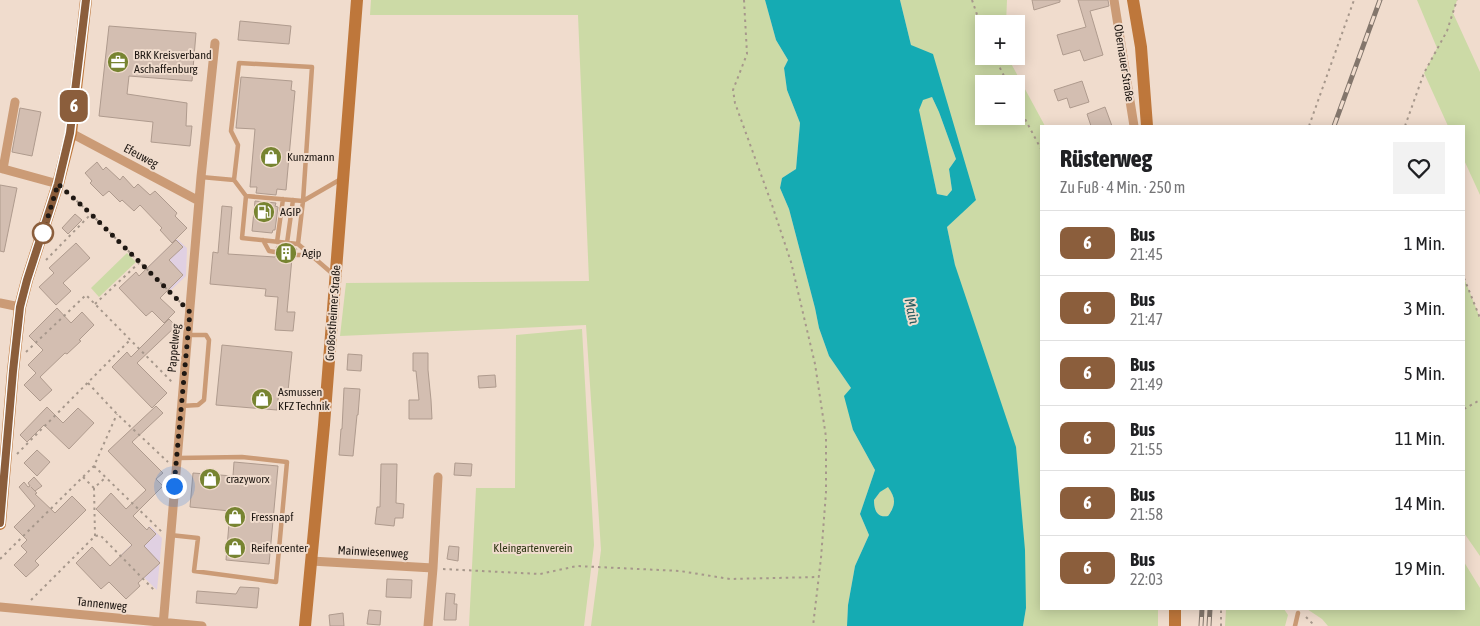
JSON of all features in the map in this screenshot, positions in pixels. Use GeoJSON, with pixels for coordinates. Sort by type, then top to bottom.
{"type":"FeatureCollection","features":[{"type":"Feature","properties":{"kind":"main road"},"geometry":{"type":"LineString","coordinates":[[0,524],[2,473],[20,307],[58,184],[70,133],[86,0]]}},
{"type":"Feature","properties":{"kind":"main road","name":"Großostheimer Straße"},"geometry":{"type":"LineString","coordinates":[[305,626],[324,425],[357,0]]}},
{"type":"Feature","properties":{"kind":"main road","name":"Obernauer Straße"},"geometry":{"type":"LineString","coordinates":[[1133,0],[1141,47],[1147,125]]}},
{"type":"Feature","properties":{"kind":"main road"},"geometry":{"type":"LineString","coordinates":[[1175,610],[1175,626]]}},
{"type":"Feature","properties":{"kind":"street","name":"Obernauer Straße"},"geometry":{"type":"LineString","coordinates":[[1114,0],[1134,125]]}},
{"type":"Feature","properties":{"kind":"street","name":"Pappelweg"},"geometry":{"type":"LineString","coordinates":[[163,624],[201,177],[215,43]]}},
{"type":"Feature","properties":{"kind":"street"},"geometry":{"type":"LineString","coordinates":[[15,102],[1,168],[58,184]]}},
{"type":"Feature","properties":{"kind":"street","name":"Efeuweg"},"geometry":{"type":"LineString","coordinates":[[70,133],[199,202]]}},
{"type":"Feature","properties":{"kind":"street"},"geometry":{"type":"LineString","coordinates":[[0,303],[20,307]]}},
{"type":"Feature","properties":{"kind":"street"},"geometry":{"type":"LineString","coordinates":[[428,626],[438,477]]}},
{"type":"Feature","properties":{"kind":"street","name":"Mainwiesenweg"},"geometry":{"type":"LineString","coordinates":[[311,561],[433,568]]}},
{"type":"Feature","properties":{"kind":"street","name":"Tannenweg"},"geometry":{"type":"LineString","coordinates":[[0,607],[163,624],[202,626]]}},
{"type":"Feature","properties":{"kind":"lane"},"geometry":{"type":"LineString","coordinates":[[298,244],[303,201],[312,67],[239,63],[231,131],[238,145],[234,180],[246,196],[242,238],[298,244],[335,277]]}},
{"type":"Feature","properties":{"kind":"lane"},"geometry":{"type":"LineString","coordinates":[[201,177],[234,180]]}},
{"type":"Feature","properties":{"kind":"lane"},"geometry":{"type":"LineString","coordinates":[[246,196],[303,201],[344,178]]}},
{"type":"Feature","properties":{"kind":"lane"},"geometry":{"type":"LineString","coordinates":[[277,242],[283,199]]}},
{"type":"Feature","properties":{"kind":"lane"},"geometry":{"type":"LineString","coordinates":[[287,243],[294,200]]}},
{"type":"Feature","properties":{"kind":"lane"},"geometry":{"type":"LineString","coordinates":[[263,240],[269,251],[275,252]]}},
{"type":"Feature","properties":{"kind":"lane"},"geometry":{"type":"LineString","coordinates":[[297,255],[310,255]]}},
{"type":"Feature","properties":{"kind":"lane"},"geometry":{"type":"LineString","coordinates":[[181,406],[198,405],[204,400],[209,340],[206,336],[188,334]]}},
{"type":"Feature","properties":{"kind":"lane"},"geometry":{"type":"LineString","coordinates":[[170,538],[198,538],[194,571],[276,582],[287,462],[242,457],[177,458]]}},
{"type":"Feature","properties":{"kind":"lane"},"geometry":{"type":"LineString","coordinates":[[1295,626],[1298,612]]}},
{"type":"Feature","properties":{"kind":"path"},"geometry":{"type":"LineString","coordinates":[[744,0],[747,54],[733,90],[735,103],[791,262],[815,364],[826,436],[826,492],[813,626]]}},
{"type":"Feature","properties":{"kind":"path"},"geometry":{"type":"LineString","coordinates":[[972,0],[977,15]]}},
{"type":"Feature","properties":{"kind":"path"},"geometry":{"type":"LineString","coordinates":[[1309,125],[1354,0]]}},
{"type":"Feature","properties":{"kind":"path"},"geometry":{"type":"LineString","coordinates":[[1405,125],[1421,79],[1447,31],[1457,0]]}},
{"type":"Feature","properties":{"kind":"path"},"geometry":{"type":"LineString","coordinates":[[1025,119],[1040,147]]}},
{"type":"Feature","properties":{"kind":"path"},"geometry":{"type":"LineString","coordinates":[[58,184],[190,312]]}},
{"type":"Feature","properties":{"kind":"path"},"geometry":{"type":"LineString","coordinates":[[46,260],[91,214]]}},
{"type":"Feature","properties":{"kind":"path"},"geometry":{"type":"LineString","coordinates":[[95,304],[139,262]]}},
{"type":"Feature","properties":{"kind":"path"},"geometry":{"type":"LineString","coordinates":[[1465,280],[1480,318]]}},
{"type":"Feature","properties":{"kind":"path"},"geometry":{"type":"LineString","coordinates":[[16,346],[27,352],[86,295],[182,393]]}},
{"type":"Feature","properties":{"kind":"path"},"geometry":{"type":"LineString","coordinates":[[15,456],[130,340]]}},
{"type":"Feature","properties":{"kind":"path"},"geometry":{"type":"LineString","coordinates":[[88,382],[117,414],[176,470]]}},
{"type":"Feature","properties":{"kind":"path"},"geometry":{"type":"LineString","coordinates":[[1465,408],[1480,400]]}},
{"type":"Feature","properties":{"kind":"path"},"geometry":{"type":"LineString","coordinates":[[0,559],[94,466],[117,414]]}},
{"type":"Feature","properties":{"kind":"path"},"geometry":{"type":"LineString","coordinates":[[94,466],[170,538]]}},
{"type":"Feature","properties":{"kind":"path"},"geometry":{"type":"LineString","coordinates":[[83,477],[94,488],[95,536]]}},
{"type":"Feature","properties":{"kind":"path"},"geometry":{"type":"LineString","coordinates":[[94,488],[106,477]]}},
{"type":"Feature","properties":{"kind":"path"},"geometry":{"type":"LineString","coordinates":[[23,609],[95,536],[100,535],[164,601]]}},
{"type":"Feature","properties":{"kind":"path"},"geometry":{"type":"LineString","coordinates":[[433,568],[540,574],[577,566],[680,571],[730,579],[818,577]]}},
{"type":"Feature","properties":{"kind":"path"},"geometry":{"type":"LineString","coordinates":[[1221,610],[1221,626]]}},
{"type":"Feature","properties":{"kind":"shaded area"},"geometry":{"type":"Polygon","coordinates":[[[177,239],[187,248],[186,276],[171,290],[147,268],[177,239]]]}},
{"type":"Feature","properties":{"kind":"shaded area"},"geometry":{"type":"Polygon","coordinates":[[[150,526],[162,538],[157,590],[121,555],[150,526]]]}},
{"type":"Feature","properties":{"kind":"green space"},"geometry":{"type":"Polygon","coordinates":[[[371,0],[765,0],[776,40],[788,60],[784,68],[787,90],[800,123],[796,169],[782,178],[780,188],[789,209],[819,328],[829,356],[851,388],[853,430],[875,470],[860,514],[869,535],[855,566],[848,605],[847,626],[591,626],[601,550],[586,325],[340,336],[346,283],[589,281],[578,15],[370,15],[371,0]]]}},
{"type":"Feature","properties":{"kind":"green space"},"geometry":{"type":"Polygon","coordinates":[[[900,0],[1007,0],[1006,15],[975,15],[975,65],[1012,65],[1017,75],[975,75],[975,125],[1025,125],[1025,89],[1044,125],[1040,125],[1040,610],[1158,610],[1158,626],[1023,626],[1026,608],[947,227],[976,199],[911,45],[900,0]]]}},
{"type":"Feature","properties":{"kind":"green space"},"geometry":{"type":"Polygon","coordinates":[[[1417,0],[1457,0],[1453,13],[1480,72],[1480,195],[1465,162],[1465,125],[1448,125],[1424,73],[1437,48],[1417,0]]]}},
{"type":"Feature","properties":{"kind":"green space"},"geometry":{"type":"Polygon","coordinates":[[[932,97],[956,159],[949,169],[952,190],[947,196],[937,194],[918,110],[923,99],[932,97]]]}},
{"type":"Feature","properties":{"kind":"green space"},"geometry":{"type":"Polygon","coordinates":[[[127,253],[136,262],[99,297],[91,288],[127,253]]]}},
{"type":"Feature","properties":{"kind":"green space"},"geometry":{"type":"Polygon","coordinates":[[[1465,280],[1480,318],[1480,556],[1465,534],[1465,280]]]}},
{"type":"Feature","properties":{"kind":"green space","name":"Kleingartenverein"},"geometry":{"type":"Polygon","coordinates":[[[582,329],[594,545],[584,626],[469,626],[476,488],[515,488],[516,335],[582,329]]]}},
{"type":"Feature","properties":{"kind":"green space"},"geometry":{"type":"Polygon","coordinates":[[[888,486],[894,498],[894,505],[888,516],[881,516],[877,512],[874,500],[888,486]]]}},
{"type":"Feature","properties":{"kind":"green space"},"geometry":{"type":"Polygon","coordinates":[[[1465,564],[1480,588],[1480,626],[1328,626],[1322,619],[1308,610],[1465,610],[1465,564]]]}},
{"type":"Feature","properties":{"kind":"green space"},"geometry":{"type":"Polygon","coordinates":[[[1226,610],[1285,610],[1288,615],[1285,626],[1225,626],[1226,610]]]}},
{"type":"Feature","properties":{"kind":"water","name":"Main"},"geometry":{"type":"Polygon","coordinates":[[[765,0],[900,0],[911,45],[933,54],[976,200],[947,227],[955,265],[1016,447],[1025,550],[1026,608],[1023,626],[847,626],[848,605],[855,566],[869,535],[860,514],[875,470],[853,430],[844,396],[851,388],[829,356],[819,328],[789,209],[780,188],[782,178],[796,169],[800,123],[787,90],[784,68],[788,60],[776,40],[765,0]],[[932,97],[923,100],[919,110],[937,194],[947,196],[952,190],[949,169],[956,159],[932,97]],[[888,487],[880,492],[874,500],[876,510],[881,516],[888,516],[894,505],[894,498],[888,487]]]}},
{"type":"Feature","properties":{"kind":"building"},"geometry":{"type":"Polygon","coordinates":[[[1032,0],[1060,0],[1060,2],[1034,10],[1032,0]]]}},
{"type":"Feature","properties":{"kind":"building"},"geometry":{"type":"Polygon","coordinates":[[[1078,0],[1108,0],[1109,6],[1090,11],[1103,55],[1084,61],[1080,50],[1063,55],[1057,35],[1086,27],[1078,0]]]}},
{"type":"Feature","properties":{"kind":"building"},"geometry":{"type":"Polygon","coordinates":[[[240,21],[291,26],[289,44],[238,40],[240,21]]]}},
{"type":"Feature","properties":{"kind":"building","name":"BRK Kreisverband Aschaffenburg"},"geometry":{"type":"Polygon","coordinates":[[[109,26],[196,33],[192,81],[129,76],[127,94],[187,103],[186,126],[192,126],[190,146],[151,142],[153,122],[99,116],[109,26]]]}},
{"type":"Feature","properties":{"kind":"building","name":"Kunzmann"},"geometry":{"type":"Polygon","coordinates":[[[241,77],[292,81],[291,90],[295,91],[286,190],[277,189],[276,195],[256,193],[257,187],[250,187],[255,129],[236,128],[241,77]]]}},
{"type":"Feature","properties":{"kind":"building"},"geometry":{"type":"Polygon","coordinates":[[[1082,81],[1089,102],[1070,108],[1067,98],[1058,101],[1054,90],[1082,81]]]}},
{"type":"Feature","properties":{"kind":"building"},"geometry":{"type":"Polygon","coordinates":[[[1105,107],[1112,125],[1091,125],[1087,114],[1105,107]]]}},
{"type":"Feature","properties":{"kind":"building"},"geometry":{"type":"Polygon","coordinates":[[[20,108],[41,112],[32,156],[12,152],[20,108]]]}},
{"type":"Feature","properties":{"kind":"building"},"geometry":{"type":"Polygon","coordinates":[[[97,162],[103,170],[106,167],[120,180],[123,176],[134,188],[138,184],[150,195],[155,191],[177,213],[175,216],[187,228],[172,243],[160,230],[162,228],[140,205],[134,211],[122,200],[120,202],[109,191],[103,196],[90,183],[92,181],[85,173],[97,162]]]}},
{"type":"Feature","properties":{"kind":"building"},"geometry":{"type":"Polygon","coordinates":[[[0,185],[17,188],[4,252],[0,251],[0,185]]]}},
{"type":"Feature","properties":{"kind":"building","name":"AGIP"},"geometry":{"type":"Polygon","coordinates":[[[255,201],[276,203],[275,206],[278,207],[275,230],[272,233],[252,231],[255,201]]]}},
{"type":"Feature","properties":{"kind":"building"},"geometry":{"type":"Polygon","coordinates":[[[222,206],[232,207],[228,254],[275,257],[279,252],[276,247],[297,249],[293,255],[295,259],[292,258],[287,312],[295,312],[293,331],[275,330],[278,297],[265,296],[266,289],[210,284],[213,252],[218,253],[222,206]]]}},
{"type":"Feature","properties":{"kind":"building"},"geometry":{"type":"Polygon","coordinates":[[[75,214],[82,220],[68,234],[62,228],[75,214]]]}},
{"type":"Feature","properties":{"kind":"building"},"geometry":{"type":"Polygon","coordinates":[[[176,240],[183,247],[169,260],[183,275],[160,298],[175,312],[164,323],[152,311],[146,316],[119,288],[136,272],[139,276],[176,240]]]}},
{"type":"Feature","properties":{"kind":"building"},"geometry":{"type":"Polygon","coordinates":[[[76,243],[90,258],[63,283],[71,291],[56,305],[39,287],[54,273],[49,268],[76,243]]]}},
{"type":"Feature","properties":{"kind":"building"},"geometry":{"type":"Polygon","coordinates":[[[57,308],[71,323],[82,312],[94,325],[79,340],[81,341],[67,354],[65,353],[40,377],[52,390],[40,401],[24,385],[36,373],[28,365],[43,350],[29,336],[57,308]]]}},
{"type":"Feature","properties":{"kind":"building"},"geometry":{"type":"Polygon","coordinates":[[[169,319],[176,326],[137,363],[167,393],[152,408],[112,367],[127,352],[131,357],[169,319]]]}},
{"type":"Feature","properties":{"kind":"building"},"geometry":{"type":"Polygon","coordinates":[[[222,345],[292,352],[288,391],[279,390],[277,410],[216,405],[222,345]]]}},
{"type":"Feature","properties":{"kind":"building"},"geometry":{"type":"Polygon","coordinates":[[[413,353],[428,353],[432,419],[409,419],[409,400],[419,400],[416,371],[413,371],[413,353]]]}},
{"type":"Feature","properties":{"kind":"building"},"geometry":{"type":"Polygon","coordinates":[[[348,354],[362,355],[361,371],[347,370],[348,354]]]}},
{"type":"Feature","properties":{"kind":"building"},"geometry":{"type":"Polygon","coordinates":[[[495,375],[496,387],[479,388],[478,376],[495,375]]]}},
{"type":"Feature","properties":{"kind":"building"},"geometry":{"type":"Polygon","coordinates":[[[344,388],[360,389],[353,456],[339,455],[344,388]]]}},
{"type":"Feature","properties":{"kind":"building"},"geometry":{"type":"Polygon","coordinates":[[[156,406],[163,413],[132,442],[163,473],[156,479],[163,486],[133,516],[147,530],[149,527],[156,534],[144,546],[160,563],[138,583],[140,586],[126,599],[109,582],[101,589],[76,563],[92,547],[110,566],[132,545],[96,509],[111,493],[126,509],[146,490],[108,451],[156,406]]]}},
{"type":"Feature","properties":{"kind":"building"},"geometry":{"type":"Polygon","coordinates":[[[47,407],[63,423],[78,408],[94,423],[69,449],[44,425],[27,442],[20,435],[47,407]]]}},
{"type":"Feature","properties":{"kind":"building"},"geometry":{"type":"Polygon","coordinates":[[[37,450],[50,462],[37,476],[24,463],[37,450]]]}},
{"type":"Feature","properties":{"kind":"building"},"geometry":{"type":"Polygon","coordinates":[[[234,462],[278,466],[269,564],[226,560],[230,511],[190,507],[193,473],[233,476],[234,462]]]}},
{"type":"Feature","properties":{"kind":"building"},"geometry":{"type":"Polygon","coordinates":[[[455,463],[472,464],[471,476],[454,475],[455,463]]]}},
{"type":"Feature","properties":{"kind":"building"},"geometry":{"type":"Polygon","coordinates":[[[381,464],[397,464],[396,503],[404,504],[403,518],[395,518],[394,526],[375,524],[377,507],[380,507],[381,464]]]}},
{"type":"Feature","properties":{"kind":"building"},"geometry":{"type":"Polygon","coordinates":[[[34,477],[42,486],[35,491],[37,493],[35,494],[55,513],[72,496],[86,510],[35,561],[39,565],[26,577],[14,565],[27,552],[21,546],[27,540],[14,527],[35,506],[19,487],[24,482],[28,487],[30,486],[28,483],[34,477]]]}},
{"type":"Feature","properties":{"kind":"building"},"geometry":{"type":"Polygon","coordinates":[[[449,546],[459,547],[458,561],[447,559],[449,546]]]}},
{"type":"Feature","properties":{"kind":"building"},"geometry":{"type":"Polygon","coordinates":[[[387,579],[412,580],[411,598],[386,597],[387,579]]]}},
{"type":"Feature","properties":{"kind":"building"},"geometry":{"type":"Polygon","coordinates":[[[240,587],[259,588],[257,608],[196,603],[197,591],[236,594],[240,587]]]}},
{"type":"Feature","properties":{"kind":"building"},"geometry":{"type":"Polygon","coordinates":[[[446,593],[455,594],[454,604],[457,604],[456,620],[444,620],[446,593]]]}},
{"type":"Feature","properties":{"kind":"building"},"geometry":{"type":"Polygon","coordinates":[[[369,610],[381,611],[380,625],[367,624],[369,610]]]}},
{"type":"Feature","properties":{"kind":"building"},"geometry":{"type":"Polygon","coordinates":[[[343,613],[344,626],[330,626],[329,615],[343,613]]]}},
{"type":"Feature","properties":{"kind":"railway"},"geometry":{"type":"LineString","coordinates":[[1334,125],[1380,0]]}},
{"type":"Feature","properties":{"kind":"railway"},"geometry":{"type":"LineString","coordinates":[[1201,626],[1202,610]]}},
{"type":"Feature","properties":{"kind":"railway"},"geometry":{"type":"LineString","coordinates":[[1209,626],[1210,610]]}},
{"type":"Feature","properties":{"kind":"bus line","name":"6"},"geometry":{"type":"LineString","coordinates":[[0,523],[20,307],[58,184],[70,133],[86,0]]}},
{"type":"Feature","properties":{"kind":"place","name":"BRK Kreisverband Aschaffenburg"},"geometry":{"type":"Point","coordinates":[118,62]}},
{"type":"Feature","properties":{"kind":"place","name":"Kunzmann"},"geometry":{"type":"Point","coordinates":[271,157]}},
{"type":"Feature","properties":{"kind":"place","name":"AGIP"},"geometry":{"type":"Point","coordinates":[264,212]}},
{"type":"Feature","properties":{"kind":"place","name":"Agip"},"geometry":{"type":"Point","coordinates":[286,253]}},
{"type":"Feature","properties":{"kind":"place","name":"Asmussen KFZ Technik"},"geometry":{"type":"Point","coordinates":[262,399]}},
{"type":"Feature","properties":{"kind":"place","name":"crazyworx"},"geometry":{"type":"Point","coordinates":[210,479]}},
{"type":"Feature","properties":{"kind":"place","name":"Fressnapf"},"geometry":{"type":"Point","coordinates":[235,517]}},
{"type":"Feature","properties":{"kind":"place","name":"Reifencenter"},"geometry":{"type":"Point","coordinates":[235,548]}},
{"type":"Feature","properties":{"kind":"route"},"geometry":{"type":"LineString","coordinates":[[43,233],[58,184],[190,312],[174,486]]}}]}
